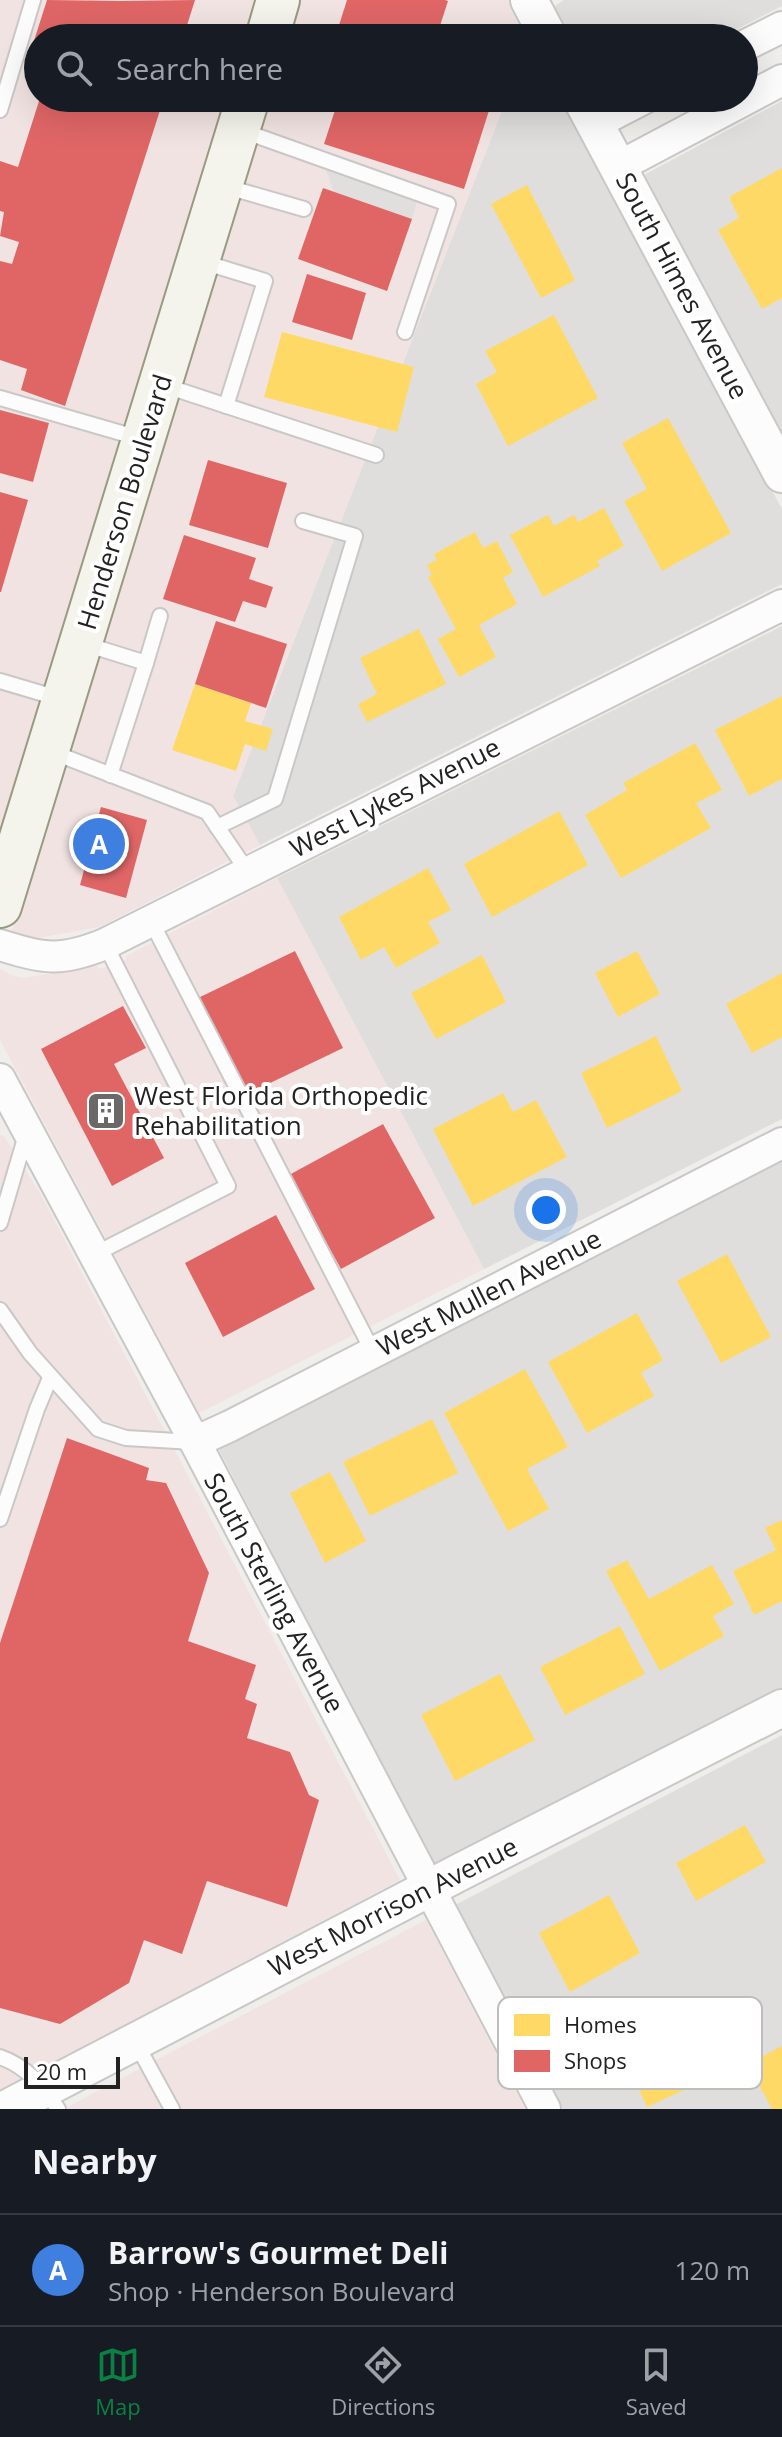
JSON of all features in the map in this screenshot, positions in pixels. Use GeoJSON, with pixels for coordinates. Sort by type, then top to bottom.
{"type":"FeatureCollection","features":[{"type":"Feature","properties":{"kind":"main road"},"geometry":{"type":"LineString","coordinates":[[271,24],[278,0]]}},
{"type":"Feature","properties":{"kind":"main road","name":"Henderson Boulevard"},"geometry":{"type":"LineString","coordinates":[[0,906],[244,114]]}},
{"type":"Feature","properties":{"kind":"street"},"geometry":{"type":"LineString","coordinates":[[529,0],[542,24]]}},
{"type":"Feature","properties":{"kind":"street"},"geometry":{"type":"LineString","coordinates":[[758,39],[782,27]]}},
{"type":"Feature","properties":{"kind":"street"},"geometry":{"type":"LineString","coordinates":[[758,93],[782,80]]}},
{"type":"Feature","properties":{"kind":"street","name":"South Himes Avenue"},"geometry":{"type":"LineString","coordinates":[[589,112],[782,474]]}},
{"type":"Feature","properties":{"kind":"street"},"geometry":{"type":"LineString","coordinates":[[618,167],[722,112]]}},
{"type":"Feature","properties":{"kind":"street","name":"West Lykes Avenue"},"geometry":{"type":"LineString","coordinates":[[0,945],[28,954],[63,958],[105,944],[782,605]]}},
{"type":"Feature","properties":{"kind":"street","name":"South Sterling Avenue"},"geometry":{"type":"LineString","coordinates":[[0,1079],[195,1442],[498,2019]]}},
{"type":"Feature","properties":{"kind":"street","name":"West Mullen Avenue"},"geometry":{"type":"LineString","coordinates":[[195,1442],[782,1143]]}},
{"type":"Feature","properties":{"kind":"street","name":"West Morrison Avenue"},"geometry":{"type":"LineString","coordinates":[[6,2109],[51,2099],[135,2041],[782,1708]]}},
{"type":"Feature","properties":{"kind":"street","name":"South Sterling Avenue"},"geometry":{"type":"LineString","coordinates":[[535,2089],[545,2109]]}},
{"type":"Feature","properties":{"kind":"lane"},"geometry":{"type":"LineString","coordinates":[[26,24],[33,0]]}},
{"type":"Feature","properties":{"kind":"lane"},"geometry":{"type":"LineString","coordinates":[[0,110],[24,30]]}},
{"type":"Feature","properties":{"kind":"lane"},"geometry":{"type":"LineString","coordinates":[[244,114],[448,204],[405,332]]}},
{"type":"Feature","properties":{"kind":"lane"},"geometry":{"type":"LineString","coordinates":[[222,185],[304,209]]}},
{"type":"Feature","properties":{"kind":"lane"},"geometry":{"type":"LineString","coordinates":[[199,261],[265,281],[226,406]]}},
{"type":"Feature","properties":{"kind":"lane"},"geometry":{"type":"LineString","coordinates":[[161,384],[376,455]]}},
{"type":"Feature","properties":{"kind":"lane"},"geometry":{"type":"LineString","coordinates":[[0,398],[144,440]]}},
{"type":"Feature","properties":{"kind":"lane"},"geometry":{"type":"LineString","coordinates":[[217,827],[275,799],[355,536],[303,521]]}},
{"type":"Feature","properties":{"kind":"lane"},"geometry":{"type":"LineString","coordinates":[[110,775],[160,616]]}},
{"type":"Feature","properties":{"kind":"lane"},"geometry":{"type":"LineString","coordinates":[[82,643],[146,663]]}},
{"type":"Feature","properties":{"kind":"lane"},"geometry":{"type":"LineString","coordinates":[[0,681],[65,700]]}},
{"type":"Feature","properties":{"kind":"lane"},"geometry":{"type":"LineString","coordinates":[[48,751],[207,812],[217,827],[238,877]]}},
{"type":"Feature","properties":{"kind":"lane"},"geometry":{"type":"LineString","coordinates":[[151,921],[373,1352]]}},
{"type":"Feature","properties":{"kind":"lane"},"geometry":{"type":"LineString","coordinates":[[95,1254],[228,1186],[105,944]]}},
{"type":"Feature","properties":{"kind":"lane"},"geometry":{"type":"LineString","coordinates":[[0,1223],[28,1129]]}},
{"type":"Feature","properties":{"kind":"lane"},"geometry":{"type":"LineString","coordinates":[[0,1310],[50,1378],[98,1429],[126,1438],[195,1442]]}},
{"type":"Feature","properties":{"kind":"lane"},"geometry":{"type":"LineString","coordinates":[[0,1519],[50,1378]]}},
{"type":"Feature","properties":{"kind":"lane"},"geometry":{"type":"LineString","coordinates":[[135,2041],[172,2109]]}},
{"type":"Feature","properties":{"kind":"lane"},"geometry":{"type":"LineString","coordinates":[[0,2057],[17,2062],[51,2099]]}},
{"type":"Feature","properties":{"kind":"shaded area"},"geometry":{"type":"Polygon","coordinates":[[[0,0],[260,0],[252,24],[24,24],[24,112],[226,112],[0,847],[0,0]]]}},
{"type":"Feature","properties":{"kind":"shaded area"},"geometry":{"type":"Polygon","coordinates":[[[297,0],[510,0],[523,24],[289,24],[297,0]]]}},
{"type":"Feature","properties":{"kind":"shaded area"},"geometry":{"type":"Polygon","coordinates":[[[564,0],[782,0],[782,6],[747,24],[561,24],[552,8],[564,0]]]}},
{"type":"Feature","properties":{"kind":"shaded area"},"geometry":{"type":"Polygon","coordinates":[[[782,101],[782,439],[642,176],[782,101]]]}},
{"type":"Feature","properties":{"kind":"shaded area"},"geometry":{"type":"Polygon","coordinates":[[[263,112],[501,112],[233,795],[260,845],[99,927],[21,941],[10,935],[263,112]]]}},
{"type":"Feature","properties":{"kind":"shaded area"},"geometry":{"type":"Polygon","coordinates":[[[502,112],[569,112],[782,509],[782,584],[260,845],[233,796],[502,112]]]}},
{"type":"Feature","properties":{"kind":"shaded area"},"geometry":{"type":"Polygon","coordinates":[[[322,159],[419,194],[412,219],[334,192],[322,159]]]}},
{"type":"Feature","properties":{"kind":"shaded area"},"geometry":{"type":"Polygon","coordinates":[[[782,626],[782,1119],[484,1269],[277,878],[782,626]]]}},
{"type":"Feature","properties":{"kind":"shaded area"},"geometry":{"type":"Polygon","coordinates":[[[277,878],[484,1269],[199,1413],[0,1040],[0,969],[24,978],[97,965],[100,969],[126,960],[126,956],[277,878]]]}},
{"type":"Feature","properties":{"kind":"shaded area"},"geometry":{"type":"Polygon","coordinates":[[[0,1135],[4,1136],[40,1193],[400,1880],[0,2090],[0,1135]]]}},
{"type":"Feature","properties":{"kind":"shaded area"},"geometry":{"type":"Polygon","coordinates":[[[782,1161],[782,1693],[438,1872],[217,1446],[782,1161]]]}},
{"type":"Feature","properties":{"kind":"shaded area"},"geometry":{"type":"Polygon","coordinates":[[[782,1735],[782,2109],[563,2109],[552,2089],[762,2089],[762,1997],[504,1997],[455,1905],[782,1735]]]}},
{"type":"Feature","properties":{"kind":"shaded area"},"geometry":{"type":"Polygon","coordinates":[[[426,1920],[498,2057],[498,2089],[515,2089],[525,2109],[64,2109],[426,1920]]]}},
{"type":"Feature","properties":{"kind":"building: Homes"},"geometry":{"type":"Polygon","coordinates":[[[782,168],[782,298],[762,309],[718,230],[739,218],[729,197],[782,168]]]}},
{"type":"Feature","properties":{"kind":"building: Homes"},"geometry":{"type":"Polygon","coordinates":[[[527,185],[575,280],[541,298],[491,204],[527,185]]]}},
{"type":"Feature","properties":{"kind":"building: Homes"},"geometry":{"type":"Polygon","coordinates":[[[554,315],[598,398],[508,446],[476,384],[497,372],[485,351],[554,315]]]}},
{"type":"Feature","properties":{"kind":"building: Homes"},"geometry":{"type":"Polygon","coordinates":[[[282,332],[414,367],[397,432],[264,397],[282,332]]]}},
{"type":"Feature","properties":{"kind":"building: Homes"},"geometry":{"type":"Polygon","coordinates":[[[668,418],[731,533],[662,571],[624,501],[647,489],[622,443],[668,418]]]}},
{"type":"Feature","properties":{"kind":"building: Homes"},"geometry":{"type":"Polygon","coordinates":[[[604,508],[624,546],[597,561],[600,566],[543,597],[510,535],[548,515],[554,526],[574,515],[578,522],[604,508]]]}},
{"type":"Feature","properties":{"kind":"building: Homes"},"geometry":{"type":"Polygon","coordinates":[[[475,532],[483,548],[497,541],[513,572],[503,578],[517,604],[479,625],[496,657],[459,677],[438,639],[456,629],[428,577],[432,575],[427,565],[437,560],[434,554],[475,532]]]}},
{"type":"Feature","properties":{"kind":"building: Homes"},"geometry":{"type":"Polygon","coordinates":[[[419,629],[446,684],[367,722],[358,704],[377,694],[360,658],[419,629]]]}},
{"type":"Feature","properties":{"kind":"building: Homes"},"geometry":{"type":"Polygon","coordinates":[[[195,684],[251,703],[245,721],[273,729],[266,751],[245,744],[236,771],[172,750],[195,684]]]}},
{"type":"Feature","properties":{"kind":"building: Homes"},"geometry":{"type":"Polygon","coordinates":[[[782,696],[782,779],[749,796],[715,730],[782,696]]]}},
{"type":"Feature","properties":{"kind":"building: Homes"},"geometry":{"type":"Polygon","coordinates":[[[695,743],[722,790],[696,803],[711,828],[621,878],[585,815],[627,790],[623,783],[695,743]]]}},
{"type":"Feature","properties":{"kind":"building: Homes"},"geometry":{"type":"Polygon","coordinates":[[[559,811],[588,865],[492,917],[464,864],[559,811]]]}},
{"type":"Feature","properties":{"kind":"building: Homes"},"geometry":{"type":"Polygon","coordinates":[[[428,868],[451,910],[428,922],[440,943],[396,968],[384,947],[361,960],[339,917],[428,868]]]}},
{"type":"Feature","properties":{"kind":"building: Homes"},"geometry":{"type":"Polygon","coordinates":[[[637,951],[660,994],[618,1017],[595,973],[637,951]]]}},
{"type":"Feature","properties":{"kind":"building: Homes"},"geometry":{"type":"Polygon","coordinates":[[[482,955],[506,1002],[436,1039],[411,993],[482,955]]]}},
{"type":"Feature","properties":{"kind":"building: Homes"},"geometry":{"type":"Polygon","coordinates":[[[782,973],[782,1037],[752,1053],[726,1004],[782,973]]]}},
{"type":"Feature","properties":{"kind":"building: Homes"},"geometry":{"type":"Polygon","coordinates":[[[656,1036],[682,1091],[607,1128],[581,1073],[656,1036]]]}},
{"type":"Feature","properties":{"kind":"building: Homes"},"geometry":{"type":"Polygon","coordinates":[[[503,1093],[513,1112],[536,1100],[567,1157],[473,1206],[433,1129],[503,1093]]]}},
{"type":"Feature","properties":{"kind":"building: Homes"},"geometry":{"type":"Polygon","coordinates":[[[727,1254],[771,1337],[721,1363],[677,1281],[727,1254]]]}},
{"type":"Feature","properties":{"kind":"building: Homes"},"geometry":{"type":"Polygon","coordinates":[[[637,1313],[663,1360],[641,1373],[654,1396],[587,1433],[548,1362],[637,1313]]]}},
{"type":"Feature","properties":{"kind":"building: Homes"},"geometry":{"type":"Polygon","coordinates":[[[525,1369],[568,1447],[527,1469],[549,1509],[508,1531],[444,1413],[525,1369]]]}},
{"type":"Feature","properties":{"kind":"building: Homes"},"geometry":{"type":"Polygon","coordinates":[[[432,1419],[458,1473],[370,1516],[343,1462],[432,1419]]]}},
{"type":"Feature","properties":{"kind":"building: Homes"},"geometry":{"type":"Polygon","coordinates":[[[330,1472],[366,1541],[325,1563],[290,1493],[330,1472]]]}},
{"type":"Feature","properties":{"kind":"building: Homes"},"geometry":{"type":"Polygon","coordinates":[[[782,1520],[782,1601],[754,1615],[733,1571],[776,1550],[765,1528],[782,1520]]]}},
{"type":"Feature","properties":{"kind":"building: Homes"},"geometry":{"type":"Polygon","coordinates":[[[627,1560],[649,1599],[712,1565],[734,1604],[713,1616],[724,1636],[660,1671],[606,1571],[627,1560]]]}},
{"type":"Feature","properties":{"kind":"building: Homes"},"geometry":{"type":"Polygon","coordinates":[[[620,1626],[645,1674],[565,1715],[540,1667],[620,1626]]]}},
{"type":"Feature","properties":{"kind":"building: Homes"},"geometry":{"type":"Polygon","coordinates":[[[500,1674],[535,1740],[455,1781],[421,1715],[500,1674]]]}},
{"type":"Feature","properties":{"kind":"building: Homes"},"geometry":{"type":"Polygon","coordinates":[[[745,1825],[766,1862],[696,1901],[676,1863],[745,1825]]]}},
{"type":"Feature","properties":{"kind":"building: Homes"},"geometry":{"type":"Polygon","coordinates":[[[609,1895],[640,1953],[570,1992],[539,1933],[609,1895]]]}},
{"type":"Feature","properties":{"kind":"building: Homes"},"geometry":{"type":"Polygon","coordinates":[[[782,2046],[782,2109],[772,2109],[761,2089],[762,2057],[782,2046]]]}},
{"type":"Feature","properties":{"kind":"building: Homes"},"geometry":{"type":"Polygon","coordinates":[[[639,2089],[686,2089],[647,2107],[639,2089]]]}},
{"type":"Feature","properties":{"kind":"building: Shops"},"geometry":{"type":"Polygon","coordinates":[[[47,0],[195,0],[187,24],[39,24],[47,0]]]}},
{"type":"Feature","properties":{"kind":"building: Shops"},"geometry":{"type":"Polygon","coordinates":[[[347,0],[448,1],[441,24],[339,24],[347,0]]]}},
{"type":"Feature","properties":{"kind":"building: Shops"},"geometry":{"type":"Polygon","coordinates":[[[36,112],[160,112],[65,406],[21,390],[27,369],[0,360],[0,261],[12,264],[19,242],[0,236],[4,212],[0,211],[0,161],[18,167],[36,112]]]}},
{"type":"Feature","properties":{"kind":"building: Shops"},"geometry":{"type":"Polygon","coordinates":[[[334,112],[489,112],[464,189],[324,144],[334,112]]]}},
{"type":"Feature","properties":{"kind":"building: Shops"},"geometry":{"type":"Polygon","coordinates":[[[323,188],[412,219],[387,291],[298,259],[323,188]]]}},
{"type":"Feature","properties":{"kind":"building: Shops"},"geometry":{"type":"Polygon","coordinates":[[[307,274],[366,293],[352,340],[292,322],[307,274]]]}},
{"type":"Feature","properties":{"kind":"building: Shops"},"geometry":{"type":"Polygon","coordinates":[[[0,410],[49,423],[33,482],[0,473],[0,410]]]}},
{"type":"Feature","properties":{"kind":"building: Shops"},"geometry":{"type":"Polygon","coordinates":[[[208,460],[287,483],[268,548],[189,525],[208,460]]]}},
{"type":"Feature","properties":{"kind":"building: Shops"},"geometry":{"type":"Polygon","coordinates":[[[0,492],[28,500],[1,592],[0,592],[0,492]]]}},
{"type":"Feature","properties":{"kind":"building: Shops"},"geometry":{"type":"Polygon","coordinates":[[[184,535],[256,558],[249,579],[273,587],[266,608],[243,601],[235,622],[163,599],[184,535]]]}},
{"type":"Feature","properties":{"kind":"building: Shops"},"geometry":{"type":"Polygon","coordinates":[[[216,621],[287,644],[266,708],[195,684],[216,621]]]}},
{"type":"Feature","properties":{"kind":"building: Shops"},"geometry":{"type":"Polygon","coordinates":[[[101,807],[147,820],[126,898],[80,885],[101,807]]]}},
{"type":"Feature","properties":{"kind":"building: Shops"},"geometry":{"type":"Polygon","coordinates":[[[295,951],[343,1048],[245,1095],[198,998],[295,951]]]}},
{"type":"Feature","properties":{"kind":"building: Shops","name":"West Florida Orthopedic Rehabilitation"},"geometry":{"type":"Polygon","coordinates":[[[123,1006],[146,1048],[114,1064],[164,1158],[112,1186],[41,1049],[123,1006]]]}},
{"type":"Feature","properties":{"kind":"building: Shops"},"geometry":{"type":"Polygon","coordinates":[[[383,1124],[435,1218],[341,1269],[289,1175],[383,1124]]]}},
{"type":"Feature","properties":{"kind":"building: Shops"},"geometry":{"type":"Polygon","coordinates":[[[276,1215],[315,1289],[223,1337],[185,1263],[276,1215]]]}},
{"type":"Feature","properties":{"kind":"building: Shops"},"geometry":{"type":"Polygon","coordinates":[[[67,1438],[149,1468],[146,1480],[166,1483],[209,1573],[188,1641],[256,1665],[245,1699],[257,1704],[247,1738],[290,1752],[309,1795],[319,1800],[287,1907],[207,1881],[182,1954],[144,1940],[129,1983],[60,2024],[0,2008],[0,1643],[67,1438]]]}},
{"type":"Feature","properties":{"kind":"place","name":"Barrow's Gourmet Deli"},"geometry":{"type":"Point","coordinates":[99,844]}},
{"type":"Feature","properties":{"kind":"place","name":"West Florida Orthopedic Rehabilitation"},"geometry":{"type":"Point","coordinates":[106,1111]}}]}
